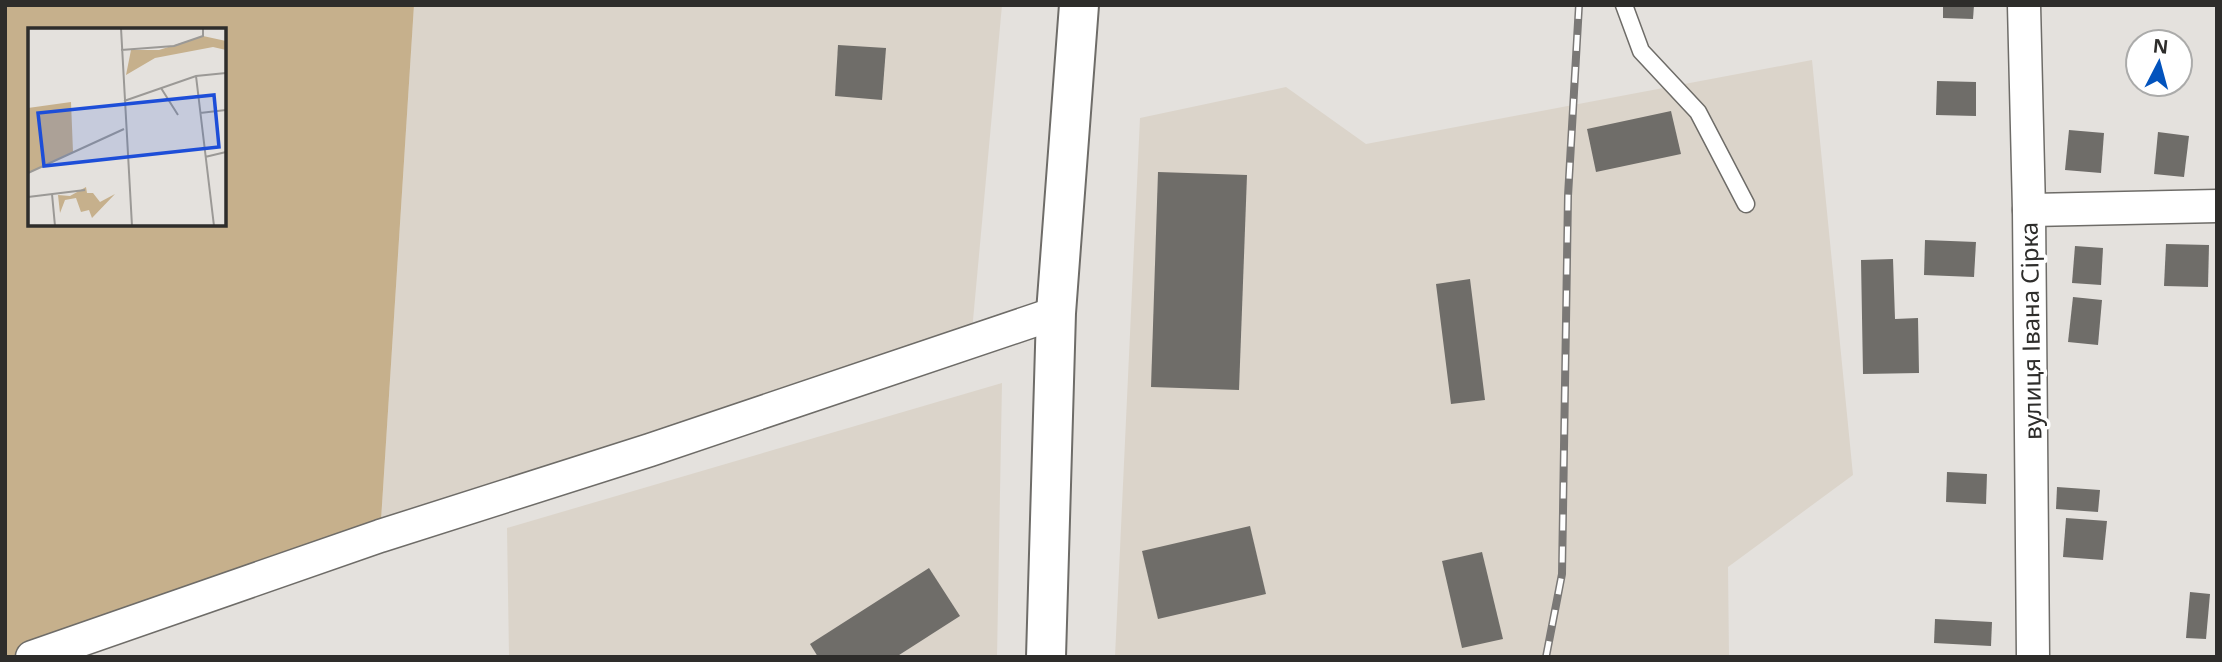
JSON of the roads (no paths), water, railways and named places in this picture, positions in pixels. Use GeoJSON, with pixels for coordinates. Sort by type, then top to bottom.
{"type":"FeatureCollection","features":[{"type":"Feature","properties":{"kind":"main road"},"geometry":{"type":"LineString","coordinates":[[1046,657],[1056,313],[1079,5]]}},
{"type":"Feature","properties":{"kind":"street","name":"вулиця Івана Сірка"},"geometry":{"type":"LineString","coordinates":[[2024,5],[2029,210],[2033,657]]}},
{"type":"Feature","properties":{"kind":"street"},"geometry":{"type":"LineString","coordinates":[[2029,210],[2217,206]]}},
{"type":"Feature","properties":{"kind":"street"},"geometry":{"type":"LineString","coordinates":[[32,657],[380,536],[663,446],[1056,313]]}},
{"type":"Feature","properties":{"kind":"lane"},"geometry":{"type":"LineString","coordinates":[[1624,5],[1641,51],[1698,113],[1746,204]]}},
{"type":"Feature","properties":{"kind":"railway"},"geometry":{"type":"LineString","coordinates":[[1546,657],[1562,574],[1568,196],[1579,5]]}}]}
